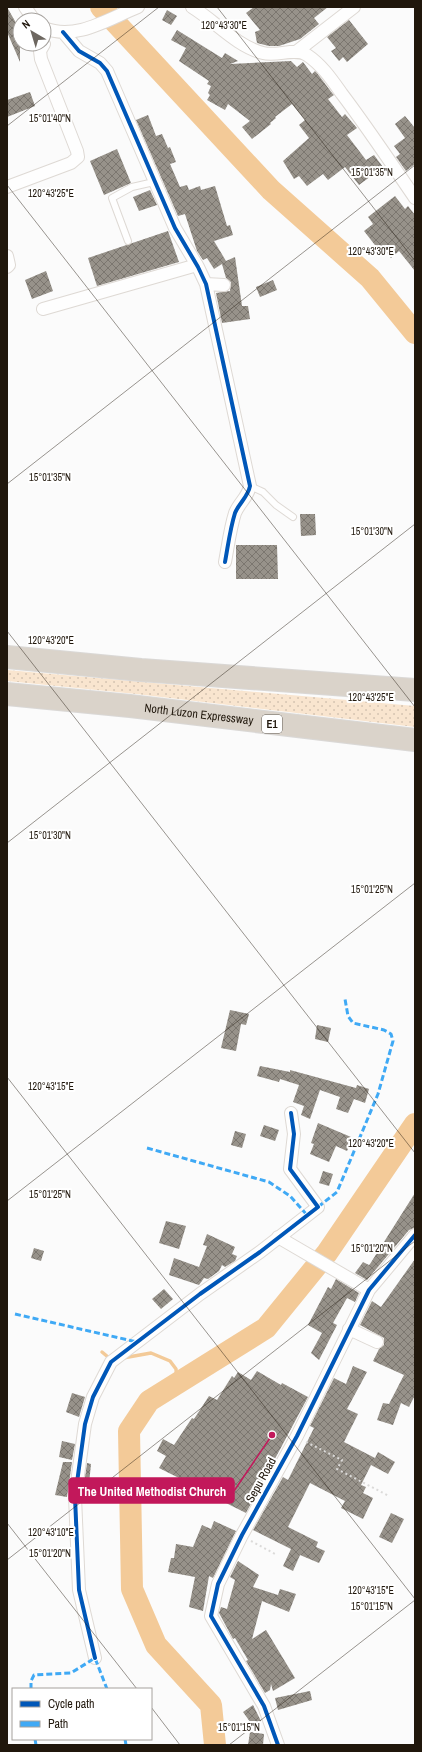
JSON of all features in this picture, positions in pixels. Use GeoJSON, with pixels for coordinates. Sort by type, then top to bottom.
{"type":"FeatureCollection","features":[{"type":"Feature","properties":{"kind":"highway"},"geometry":{"type":"LineString","coordinates":[[7,657],[141,670],[415,690]]}},
{"type":"Feature","properties":{"kind":"highway","name":"North Luzon Expressway"},"geometry":{"type":"LineString","coordinates":[[7,694],[130,706],[415,740]]}},
{"type":"Feature","properties":{"kind":"street"},"geometry":{"type":"LineString","coordinates":[[54,31],[78,32],[138,7]]}},
{"type":"Feature","properties":{"kind":"street"},"geometry":{"type":"LineString","coordinates":[[192,7],[240,41],[263,53],[277,54],[296,52],[308,56],[324,71],[415,198]]}},
{"type":"Feature","properties":{"kind":"street"},"geometry":{"type":"LineString","coordinates":[[296,52],[354,7]]}},
{"type":"Feature","properties":{"kind":"street"},"geometry":{"type":"LineString","coordinates":[[54,31],[79,51],[100,62],[107,71],[175,228],[197,265],[206,284],[250,486],[249,493],[236,512],[229,537],[225,562]]}},
{"type":"Feature","properties":{"kind":"street"},"geometry":{"type":"LineString","coordinates":[[7,187],[70,163],[78,158],[77,151],[40,55],[41,52]]}},
{"type":"Feature","properties":{"kind":"street"},"geometry":{"type":"LineString","coordinates":[[7,256],[10,265],[7,267]]}},
{"type":"Feature","properties":{"kind":"street"},"geometry":{"type":"LineString","coordinates":[[43,309],[197,265]]}},
{"type":"Feature","properties":{"kind":"street"},"geometry":{"type":"LineString","coordinates":[[206,284],[224,285]]}},
{"type":"Feature","properties":{"kind":"street"},"geometry":{"type":"LineString","coordinates":[[95,1658],[79,1590],[76,1497],[78,1466],[87,1417],[93,1397],[112,1362],[200,1294],[282,1240],[318,1207],[290,1169],[294,1134],[291,1113]]}},
{"type":"Feature","properties":{"kind":"street","name":"Sepu Road"},"geometry":{"type":"LineString","coordinates":[[278,1745],[264,1706],[211,1616],[218,1584],[242,1535],[297,1436],[369,1290],[415,1235]]}},
{"type":"Feature","properties":{"kind":"street"},"geometry":{"type":"LineString","coordinates":[[282,1240],[369,1290]]}},
{"type":"Feature","properties":{"kind":"street"},"geometry":{"type":"LineString","coordinates":[[349,1329],[377,1342]]}},
{"type":"Feature","properties":{"kind":"lane"},"geometry":{"type":"LineString","coordinates":[[128,241],[112,198],[132,187],[154,182]]}},
{"type":"Feature","properties":{"kind":"lane"},"geometry":{"type":"LineString","coordinates":[[250,486],[263,492],[276,505],[293,517]]}},
{"type":"Feature","properties":{"kind":"path"},"geometry":{"type":"LineString","coordinates":[[297,1436],[342,1460],[337,1468],[389,1496]]}},
{"type":"Feature","properties":{"kind":"path"},"geometry":{"type":"LineString","coordinates":[[242,1535],[277,1555]]}},
{"type":"Feature","properties":{"kind":"shaded area"},"geometry":{"type":"Polygon","coordinates":[[[7,670],[415,706],[415,727],[136,694],[7,681],[7,670]]]}},
{"type":"Feature","properties":{"kind":"building"},"geometry":{"type":"Polygon","coordinates":[[[7,7],[12,16],[12,44],[7,32],[7,7]]]}},
{"type":"Feature","properties":{"kind":"building"},"geometry":{"type":"Polygon","coordinates":[[[254,7],[328,7],[314,18],[319,24],[300,39],[279,46],[269,46],[257,43],[255,32],[260,30],[246,13],[254,7]]]}},
{"type":"Feature","properties":{"kind":"building"},"geometry":{"type":"Polygon","coordinates":[[[167,10],[177,16],[171,25],[162,20],[167,10]]]}},
{"type":"Feature","properties":{"kind":"building"},"geometry":{"type":"Polygon","coordinates":[[[349,20],[368,44],[347,62],[343,57],[339,61],[331,51],[336,48],[327,37],[349,20]]]}},
{"type":"Feature","properties":{"kind":"building"},"geometry":{"type":"Polygon","coordinates":[[[177,30],[222,58],[225,53],[238,61],[230,64],[291,61],[297,67],[303,62],[312,74],[315,71],[317,73],[334,95],[328,99],[342,117],[345,114],[357,128],[347,135],[366,160],[374,155],[383,167],[359,185],[345,167],[328,180],[323,174],[307,186],[299,176],[294,179],[283,161],[309,138],[299,125],[305,120],[292,104],[275,117],[276,118],[270,123],[271,124],[252,139],[242,127],[250,121],[228,104],[225,110],[207,100],[210,95],[208,93],[211,86],[207,84],[209,81],[179,61],[186,48],[171,40],[177,30]]]}},
{"type":"Feature","properties":{"kind":"building"},"geometry":{"type":"Polygon","coordinates":[[[16,52],[20,52],[20,62],[16,52]]]}},
{"type":"Feature","properties":{"kind":"building"},"geometry":{"type":"Polygon","coordinates":[[[30,92],[35,106],[7,117],[7,100],[30,92]]]}},
{"type":"Feature","properties":{"kind":"building"},"geometry":{"type":"Polygon","coordinates":[[[148,115],[156,136],[162,134],[168,148],[170,147],[176,162],[170,164],[180,187],[187,185],[189,190],[200,186],[201,190],[215,186],[227,226],[230,225],[233,235],[214,241],[226,261],[235,257],[242,306],[248,306],[250,319],[222,323],[216,293],[230,291],[231,282],[226,278],[222,264],[214,269],[207,258],[203,260],[197,251],[185,214],[178,216],[136,120],[148,115]]]}},
{"type":"Feature","properties":{"kind":"building"},"geometry":{"type":"Polygon","coordinates":[[[405,116],[415,128],[415,164],[406,171],[396,157],[400,154],[394,146],[405,138],[395,124],[405,116]]]}},
{"type":"Feature","properties":{"kind":"building"},"geometry":{"type":"Polygon","coordinates":[[[117,149],[131,183],[104,195],[90,161],[117,149]]]}},
{"type":"Feature","properties":{"kind":"building"},"geometry":{"type":"Polygon","coordinates":[[[150,190],[157,205],[139,211],[133,197],[150,190]]]}},
{"type":"Feature","properties":{"kind":"building"},"geometry":{"type":"Polygon","coordinates":[[[395,196],[405,209],[408,206],[415,215],[415,271],[399,251],[391,258],[381,246],[378,249],[364,231],[373,224],[368,217],[395,196]]]}},
{"type":"Feature","properties":{"kind":"building"},"geometry":{"type":"Polygon","coordinates":[[[168,231],[179,262],[97,286],[88,258],[168,231]]]}},
{"type":"Feature","properties":{"kind":"building"},"geometry":{"type":"Polygon","coordinates":[[[46,271],[53,291],[32,299],[25,280],[46,271]]]}},
{"type":"Feature","properties":{"kind":"building"},"geometry":{"type":"Polygon","coordinates":[[[273,280],[277,290],[260,297],[256,287],[273,280]]]}},
{"type":"Feature","properties":{"kind":"building"},"geometry":{"type":"Polygon","coordinates":[[[300,514],[315,514],[316,535],[301,536],[300,514]]]}},
{"type":"Feature","properties":{"kind":"building"},"geometry":{"type":"Polygon","coordinates":[[[236,545],[277,545],[278,579],[236,579],[236,545]]]}},
{"type":"Feature","properties":{"kind":"building"},"geometry":{"type":"Polygon","coordinates":[[[230,1010],[249,1014],[246,1025],[241,1024],[236,1051],[221,1048],[230,1010]]]}},
{"type":"Feature","properties":{"kind":"building"},"geometry":{"type":"Polygon","coordinates":[[[317,1025],[331,1028],[328,1042],[315,1039],[317,1025]]]}},
{"type":"Feature","properties":{"kind":"building"},"geometry":{"type":"Polygon","coordinates":[[[260,1066],[290,1072],[290,1070],[356,1088],[357,1085],[369,1089],[365,1103],[354,1099],[348,1113],[336,1109],[340,1097],[320,1090],[310,1119],[301,1115],[304,1106],[293,1102],[299,1085],[280,1079],[279,1082],[257,1076],[260,1066]]]}},
{"type":"Feature","properties":{"kind":"building"},"geometry":{"type":"Polygon","coordinates":[[[318,1123],[351,1137],[349,1140],[352,1141],[347,1151],[336,1146],[329,1162],[310,1154],[314,1144],[311,1143],[318,1123]]]}},
{"type":"Feature","properties":{"kind":"building"},"geometry":{"type":"Polygon","coordinates":[[[264,1125],[279,1130],[275,1141],[260,1136],[264,1125]]]}},
{"type":"Feature","properties":{"kind":"building"},"geometry":{"type":"Polygon","coordinates":[[[235,1131],[246,1134],[242,1148],[231,1145],[235,1131]]]}},
{"type":"Feature","properties":{"kind":"building"},"geometry":{"type":"Polygon","coordinates":[[[323,1171],[333,1174],[329,1186],[319,1183],[323,1171]]]}},
{"type":"Feature","properties":{"kind":"building"},"geometry":{"type":"Polygon","coordinates":[[[415,1193],[414,1228],[409,1230],[367,1280],[355,1273],[363,1262],[369,1265],[370,1264],[415,1193]]]}},
{"type":"Feature","properties":{"kind":"building"},"geometry":{"type":"Polygon","coordinates":[[[166,1221],[186,1226],[179,1249],[159,1243],[166,1221]]]}},
{"type":"Feature","properties":{"kind":"building"},"geometry":{"type":"Polygon","coordinates":[[[207,1234],[235,1247],[232,1254],[237,1256],[235,1261],[225,1267],[222,1265],[219,1271],[208,1279],[204,1278],[199,1285],[169,1275],[174,1258],[199,1267],[207,1246],[203,1245],[207,1234]]]}},
{"type":"Feature","properties":{"kind":"building"},"geometry":{"type":"Polygon","coordinates":[[[34,1248],[44,1251],[41,1261],[31,1258],[34,1248]]]}},
{"type":"Feature","properties":{"kind":"building"},"geometry":{"type":"Polygon","coordinates":[[[415,1259],[415,1395],[409,1407],[401,1403],[393,1425],[377,1420],[383,1403],[389,1404],[404,1375],[373,1361],[379,1349],[384,1345],[384,1338],[360,1325],[372,1301],[381,1307],[415,1259]]]}},
{"type":"Feature","properties":{"kind":"building"},"geometry":{"type":"Polygon","coordinates":[[[336,1279],[359,1293],[355,1302],[347,1298],[333,1323],[337,1325],[319,1360],[311,1353],[322,1333],[308,1325],[328,1287],[331,1289],[336,1279]]]}},
{"type":"Feature","properties":{"kind":"building"},"geometry":{"type":"Polygon","coordinates":[[[164,1289],[173,1299],[161,1309],[152,1299],[164,1289]]]}},
{"type":"Feature","properties":{"kind":"building"},"geometry":{"type":"Polygon","coordinates":[[[353,1366],[367,1372],[347,1409],[358,1414],[344,1442],[375,1458],[378,1452],[395,1462],[388,1474],[371,1465],[361,1485],[366,1487],[363,1493],[373,1498],[363,1519],[341,1508],[345,1501],[310,1483],[288,1527],[318,1542],[316,1547],[325,1551],[319,1563],[300,1555],[293,1571],[283,1566],[291,1549],[253,1530],[283,1477],[288,1480],[314,1428],[310,1426],[334,1378],[346,1384],[353,1366]]]}},
{"type":"Feature","properties":{"kind":"building"},"geometry":{"type":"Polygon","coordinates":[[[257,1371],[281,1385],[282,1383],[308,1397],[246,1513],[212,1496],[213,1493],[194,1483],[193,1485],[159,1468],[166,1456],[157,1451],[163,1439],[174,1445],[209,1396],[217,1400],[232,1376],[234,1378],[238,1372],[251,1380],[257,1371]]]}},
{"type":"Feature","properties":{"kind":"building"},"geometry":{"type":"Polygon","coordinates":[[[72,1393],[85,1397],[79,1417],[66,1412],[72,1393]]]}},
{"type":"Feature","properties":{"kind":"building"},"geometry":{"type":"Polygon","coordinates":[[[62,1441],[75,1444],[72,1460],[59,1457],[62,1441]]]}},
{"type":"Feature","properties":{"kind":"building"},"geometry":{"type":"Polygon","coordinates":[[[63,1462],[72,1462],[67,1497],[55,1495],[63,1462]]]}},
{"type":"Feature","properties":{"kind":"building"},"geometry":{"type":"Polygon","coordinates":[[[87,1463],[91,1464],[89,1484],[84,1484],[87,1463]]]}},
{"type":"Feature","properties":{"kind":"building"},"geometry":{"type":"Polygon","coordinates":[[[391,1513],[404,1519],[392,1543],[379,1537],[391,1513]]]}},
{"type":"Feature","properties":{"kind":"building"},"geometry":{"type":"Polygon","coordinates":[[[214,1521],[236,1531],[213,1578],[209,1576],[203,1611],[189,1607],[195,1577],[168,1572],[171,1558],[174,1558],[176,1544],[193,1547],[202,1525],[211,1529],[214,1521]]]}},
{"type":"Feature","properties":{"kind":"building"},"geometry":{"type":"Polygon","coordinates":[[[238,1561],[259,1575],[253,1587],[278,1595],[280,1589],[296,1594],[289,1612],[262,1601],[252,1639],[266,1630],[295,1678],[273,1691],[271,1684],[270,1690],[265,1693],[246,1661],[248,1660],[235,1638],[233,1639],[219,1613],[221,1607],[227,1609],[235,1580],[230,1577],[238,1561]]]}},
{"type":"Feature","properties":{"kind":"building"},"geometry":{"type":"Polygon","coordinates":[[[310,1691],[312,1700],[278,1710],[275,1698],[310,1691]]]}},
{"type":"Feature","properties":{"kind":"building"},"geometry":{"type":"Polygon","coordinates":[[[253,1705],[261,1721],[253,1726],[243,1712],[253,1705]]]}},
{"type":"Feature","properties":{"kind":"building"},"geometry":{"type":"Polygon","coordinates":[[[250,1732],[264,1734],[263,1745],[248,1745],[250,1732]]]}},
{"type":"Feature","properties":{"kind":"waterway"},"geometry":{"type":"LineString","coordinates":[[101,7],[271,190],[370,278],[415,333]]}},
{"type":"Feature","properties":{"kind":"waterway"},"geometry":{"type":"LineString","coordinates":[[215,1745],[211,1705],[156,1645],[132,1589],[129,1431],[149,1401],[266,1328],[327,1253],[415,1124]]}},
{"type":"Feature","properties":{"kind":"waterway"},"geometry":{"type":"LineString","coordinates":[[102,1352],[111,1358]]}},
{"type":"Feature","properties":{"kind":"waterway"},"geometry":{"type":"LineString","coordinates":[[123,1358],[151,1353],[170,1361],[176,1369],[177,1384]]}},
{"type":"Feature","properties":{"kind":"marked path"},"geometry":{"type":"LineString","coordinates":[[318,1207],[337,1192],[378,1094],[393,1041],[391,1034],[384,1030],[353,1023],[348,1016],[345,999]]}},
{"type":"Feature","properties":{"kind":"marked path"},"geometry":{"type":"LineString","coordinates":[[147,1148],[269,1182],[290,1196],[308,1216]]}},
{"type":"Feature","properties":{"kind":"marked path"},"geometry":{"type":"LineString","coordinates":[[15,1314],[137,1342]]}},
{"type":"Feature","properties":{"kind":"marked path"},"geometry":{"type":"LineString","coordinates":[[31,1688],[31,1681],[34,1675],[71,1673],[95,1658],[107,1688]]}},
{"type":"Feature","properties":{"kind":"marked path"},"geometry":{"type":"LineString","coordinates":[[35,1740],[36,1745]]}},
{"type":"Feature","properties":{"kind":"marked path"},"geometry":{"type":"LineString","coordinates":[[125,1740],[126,1745]]}},
{"type":"Feature","properties":{"kind":"cycle path"},"geometry":{"type":"LineString","coordinates":[[63,32],[79,51],[100,63],[107,71],[175,228],[198,267],[206,284],[250,486],[235,513],[230,531],[225,562]]}},
{"type":"Feature","properties":{"kind":"cycle path"},"geometry":{"type":"LineString","coordinates":[[95,1658],[79,1590],[75,1497],[85,1424],[93,1397],[111,1362],[200,1294],[260,1252],[318,1207],[290,1169],[294,1134],[291,1113]]}},
{"type":"Feature","properties":{"kind":"cycle path"},"geometry":{"type":"LineString","coordinates":[[278,1745],[264,1706],[211,1616],[218,1584],[242,1535],[297,1436],[369,1290],[415,1235]]}},
{"type":"Feature","properties":{"kind":"place","name":"The United Methodist Church"},"geometry":{"type":"Point","coordinates":[272,1435]}}]}
